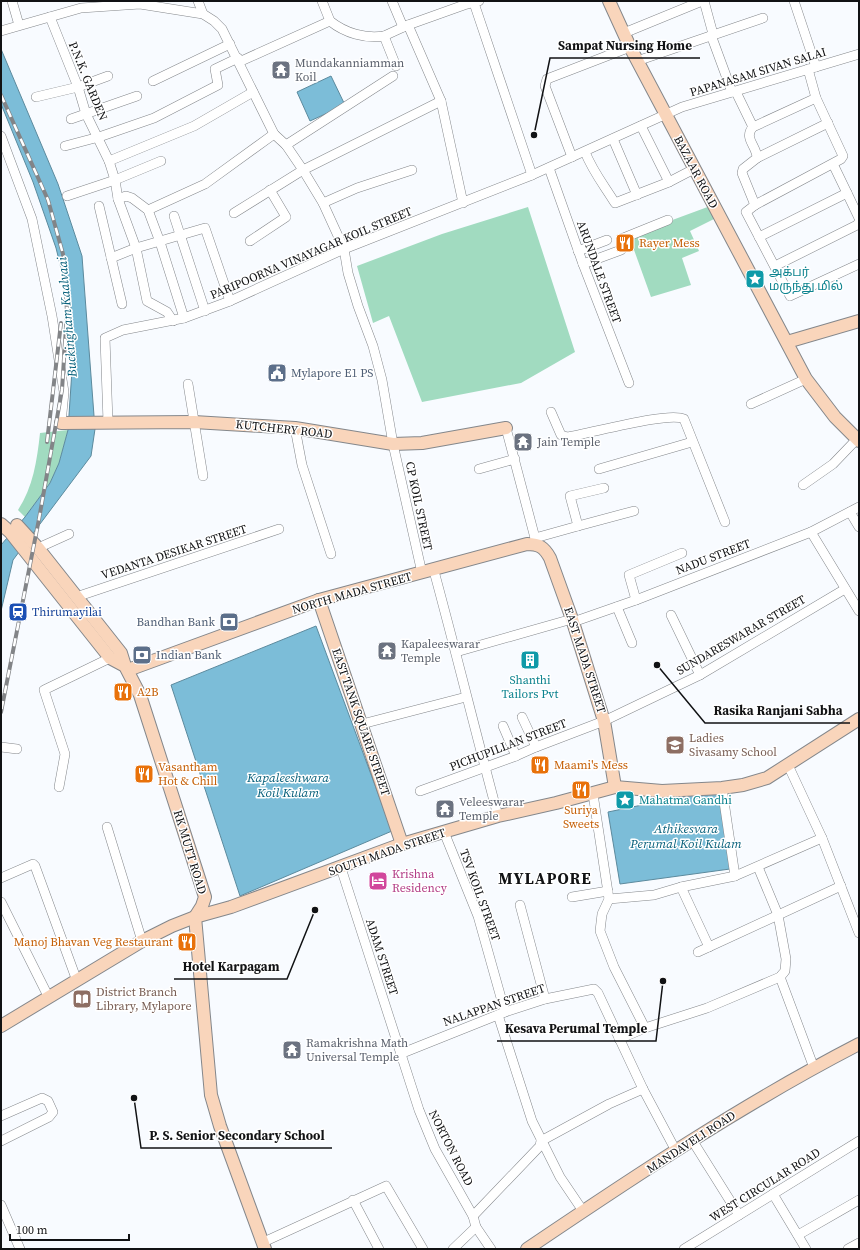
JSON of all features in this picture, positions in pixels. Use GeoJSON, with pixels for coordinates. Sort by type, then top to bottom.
{"type":"FeatureCollection","features":[{"type":"Feature","properties":{"kind":"street"},"geometry":{"type":"LineString","coordinates":[[12,1],[19,26]]}},
{"type":"Feature","properties":{"kind":"street"},"geometry":{"type":"LineString","coordinates":[[198,1],[203,14]]}},
{"type":"Feature","properties":{"kind":"street"},"geometry":{"type":"LineString","coordinates":[[322,1],[330,22],[337,27],[366,37],[384,36],[463,3],[477,2],[532,176]]}},
{"type":"Feature","properties":{"kind":"street"},"geometry":{"type":"LineString","coordinates":[[392,1],[441,101],[463,203]]}},
{"type":"Feature","properties":{"kind":"street","name":"BAZAAR ROAD"},"geometry":{"type":"LineString","coordinates":[[609,1],[630,48],[806,379],[835,417],[858,440]]}},
{"type":"Feature","properties":{"kind":"street"},"geometry":{"type":"LineString","coordinates":[[624,33],[703,1],[712,34],[734,92],[753,127]]}},
{"type":"Feature","properties":{"kind":"street"},"geometry":{"type":"LineString","coordinates":[[794,1],[812,68],[816,98],[843,156],[842,159],[755,205],[746,212],[789,295],[792,296],[859,264]]}},
{"type":"Feature","properties":{"kind":"street"},"geometry":{"type":"LineString","coordinates":[[3,30],[50,17],[83,4],[140,4],[203,14],[214,21],[222,29],[274,134],[205,184],[148,210]]}},
{"type":"Feature","properties":{"kind":"street","name":"P.N.K. GARDEN"},"geometry":{"type":"LineString","coordinates":[[50,17],[78,87],[86,114],[99,137],[109,161],[115,180],[118,199],[136,248],[147,301],[167,312],[173,320]]}},
{"type":"Feature","properties":{"kind":"street"},"geometry":{"type":"LineString","coordinates":[[637,61],[712,34],[763,18]]}},
{"type":"Feature","properties":{"kind":"street"},"geometry":{"type":"LineString","coordinates":[[65,146],[99,137],[154,118],[218,85],[215,69],[330,22]]}},
{"type":"Feature","properties":{"kind":"street"},"geometry":{"type":"LineString","coordinates":[[384,36],[396,66]]}},
{"type":"Feature","properties":{"kind":"street"},"geometry":{"type":"LineString","coordinates":[[153,81],[230,44]]}},
{"type":"Feature","properties":{"kind":"street"},"geometry":{"type":"LineString","coordinates":[[572,158],[545,86],[547,79],[630,48]]}},
{"type":"Feature","properties":{"kind":"street","name":"PAPANASAM SIVAN SALAI"},"geometry":{"type":"LineString","coordinates":[[665,115],[682,107],[859,54]]}},
{"type":"Feature","properties":{"kind":"street"},"geometry":{"type":"LineString","coordinates":[[36,97],[78,87],[108,76]]}},
{"type":"Feature","properties":{"kind":"street"},"geometry":{"type":"LineString","coordinates":[[286,145],[393,76]]}},
{"type":"Feature","properties":{"kind":"street"},"geometry":{"type":"LineString","coordinates":[[109,161],[194,126],[253,92]]}},
{"type":"Feature","properties":{"kind":"street"},"geometry":{"type":"LineString","coordinates":[[71,119],[137,96]]}},
{"type":"Feature","properties":{"kind":"street"},"geometry":{"type":"LineString","coordinates":[[757,158],[757,154],[749,137],[749,131],[753,127],[816,98]]}},
{"type":"Feature","properties":{"kind":"street"},"geometry":{"type":"LineString","coordinates":[[234,214],[304,170],[441,101]]}},
{"type":"Feature","properties":{"kind":"street","name":"PARIPOORNA VINAYAGAR KOIL STREET"},"geometry":{"type":"LineString","coordinates":[[106,422],[105,338],[123,330],[184,318],[230,301],[344,249],[532,176],[665,115]]}},
{"type":"Feature","properties":{"kind":"street"},"geometry":{"type":"LineString","coordinates":[[755,205],[742,173],[743,168],[757,158],[828,123]]}},
{"type":"Feature","properties":{"kind":"street"},"geometry":{"type":"LineString","coordinates":[[641,126],[669,182]]}},
{"type":"Feature","properties":{"kind":"street","name":"CP KOIL STREET"},"geometry":{"type":"LineString","coordinates":[[274,134],[286,145],[304,170],[323,203],[344,249],[358,306],[373,346],[382,380],[393,444],[428,572],[456,652],[466,697],[498,816]]}},
{"type":"Feature","properties":{"kind":"street"},"geometry":{"type":"LineString","coordinates":[[1,136],[32,219],[51,308],[64,392],[64,423]]}},
{"type":"Feature","properties":{"kind":"street"},"geometry":{"type":"LineString","coordinates":[[613,139],[637,194]]}},
{"type":"Feature","properties":{"kind":"street"},"geometry":{"type":"LineString","coordinates":[[585,152],[595,175],[605,185],[615,203],[669,182],[694,169]]}},
{"type":"Feature","properties":{"kind":"street"},"geometry":{"type":"LineString","coordinates":[[67,196],[115,180],[161,161]]}},
{"type":"Feature","properties":{"kind":"street"},"geometry":{"type":"LineString","coordinates":[[833,164],[859,218]]}},
{"type":"Feature","properties":{"kind":"street","name":"ARUNDALE STREET"},"geometry":{"type":"LineString","coordinates":[[549,168],[578,251],[629,383]]}},
{"type":"Feature","properties":{"kind":"street"},"geometry":{"type":"LineString","coordinates":[[323,203],[357,188],[412,170]]}},
{"type":"Feature","properties":{"kind":"street"},"geometry":{"type":"LineString","coordinates":[[250,240],[286,217],[270,190]]}},
{"type":"Feature","properties":{"kind":"street"},"geometry":{"type":"LineString","coordinates":[[759,237],[847,193]]}},
{"type":"Feature","properties":{"kind":"street"},"geometry":{"type":"LineString","coordinates":[[118,199],[126,196],[132,198],[148,210],[160,242],[184,318]]}},
{"type":"Feature","properties":{"kind":"street"},"geometry":{"type":"LineString","coordinates":[[99,206],[122,304]]}},
{"type":"Feature","properties":{"kind":"street"},"geometry":{"type":"LineString","coordinates":[[174,216],[205,310]]}},
{"type":"Feature","properties":{"kind":"street"},"geometry":{"type":"LineString","coordinates":[[583,264],[621,250],[623,248],[621,239],[668,220]]}},
{"type":"Feature","properties":{"kind":"street"},"geometry":{"type":"LineString","coordinates":[[775,266],[857,226],[859,222]]}},
{"type":"Feature","properties":{"kind":"street"},"geometry":{"type":"LineString","coordinates":[[111,258],[136,248],[205,228],[230,301]]}},
{"type":"Feature","properties":{"kind":"street"},"geometry":{"type":"LineString","coordinates":[[578,251],[607,240]]}},
{"type":"Feature","properties":{"kind":"street"},"geometry":{"type":"LineString","coordinates":[[787,342],[859,321]]}},
{"type":"Feature","properties":{"kind":"street"},"geometry":{"type":"LineString","coordinates":[[751,404],[806,379]]}},
{"type":"Feature","properties":{"kind":"street"},"geometry":{"type":"LineString","coordinates":[[188,384],[202,476]]}},
{"type":"Feature","properties":{"kind":"street"},"geometry":{"type":"LineString","coordinates":[[551,412],[561,435],[567,437],[672,417],[684,420],[725,522]]}},
{"type":"Feature","properties":{"kind":"street","name":"KUTCHERY ROAD"},"geometry":{"type":"LineString","coordinates":[[64,423],[194,422],[295,428],[393,444],[422,443],[506,428]]}},
{"type":"Feature","properties":{"kind":"street"},"geometry":{"type":"LineString","coordinates":[[295,428],[302,465],[331,554]]}},
{"type":"Feature","properties":{"kind":"street"},"geometry":{"type":"LineString","coordinates":[[506,428],[515,459],[534,541],[578,526],[634,511]]}},
{"type":"Feature","properties":{"kind":"street"},"geometry":{"type":"LineString","coordinates":[[803,485],[833,464],[858,440]]}},
{"type":"Feature","properties":{"kind":"street"},"geometry":{"type":"LineString","coordinates":[[599,469],[692,442]]}},
{"type":"Feature","properties":{"kind":"street"},"geometry":{"type":"LineString","coordinates":[[479,469],[515,459]]}},
{"type":"Feature","properties":{"kind":"street"},"geometry":{"type":"LineString","coordinates":[[578,526],[570,496],[604,488]]}},
{"type":"Feature","properties":{"kind":"street","name":"NADU STREET"},"geometry":{"type":"LineString","coordinates":[[456,652],[617,607],[811,532],[859,507]]}},
{"type":"Feature","properties":{"kind":"street"},"geometry":{"type":"LineString","coordinates":[[850,512],[859,527]]}},
{"type":"Feature","properties":{"kind":"street"},"geometry":{"type":"LineString","coordinates":[[1,523],[13,528],[37,547],[69,534]]}},
{"type":"Feature","properties":{"kind":"street"},"geometry":{"type":"LineString","coordinates":[[13,528],[34,562],[110,658],[126,668]]}},
{"type":"Feature","properties":{"kind":"street","name":"VEDANTA DESIKAR STREET"},"geometry":{"type":"LineString","coordinates":[[76,597],[279,529]]}},
{"type":"Feature","properties":{"kind":"street"},"geometry":{"type":"LineString","coordinates":[[811,532],[859,611]]}},
{"type":"Feature","properties":{"kind":"street","name":"NORTH MADA STREET"},"geometry":{"type":"LineString","coordinates":[[126,668],[319,600],[428,572],[534,541]]}},
{"type":"Feature","properties":{"kind":"street","name":"EAST MADA STREET"},"geometry":{"type":"LineString","coordinates":[[534,541],[548,554],[573,620],[604,721],[615,787]]}},
{"type":"Feature","properties":{"kind":"street","name":"RK MUTT ROAD"},"geometry":{"type":"LineString","coordinates":[[37,547],[121,653],[126,668],[140,695],[205,897],[202,906],[195,917]]}},
{"type":"Feature","properties":{"kind":"street"},"geometry":{"type":"LineString","coordinates":[[636,600],[628,575],[682,553]]}},
{"type":"Feature","properties":{"kind":"street","name":"SUNDARESWARAR STREET"},"geometry":{"type":"LineString","coordinates":[[604,721],[700,675],[845,588]]}},
{"type":"Feature","properties":{"kind":"street","name":"EAST TANK SQUARE STREET"},"geometry":{"type":"LineString","coordinates":[[319,600],[402,844]]}},
{"type":"Feature","properties":{"kind":"street"},"geometry":{"type":"LineString","coordinates":[[617,607],[632,643]]}},
{"type":"Feature","properties":{"kind":"street"},"geometry":{"type":"LineString","coordinates":[[671,615],[700,675]]}},
{"type":"Feature","properties":{"kind":"street"},"geometry":{"type":"LineString","coordinates":[[59,787],[65,754],[44,690],[110,658]]}},
{"type":"Feature","properties":{"kind":"street"},"geometry":{"type":"LineString","coordinates":[[362,724],[466,697]]}},
{"type":"Feature","properties":{"kind":"street"},"geometry":{"type":"LineString","coordinates":[[522,717],[536,746]]}},
{"type":"Feature","properties":{"kind":"street"},"geometry":{"type":"LineString","coordinates":[[615,787],[662,791],[722,788],[743,785],[767,778],[859,719]]}},
{"type":"Feature","properties":{"kind":"street","name":"PICHUPILLAN STREET"},"geometry":{"type":"LineString","coordinates":[[420,791],[516,756],[536,746],[604,721]]}},
{"type":"Feature","properties":{"kind":"street"},"geometry":{"type":"LineString","coordinates":[[503,726],[516,756]]}},
{"type":"Feature","properties":{"kind":"street"},"geometry":{"type":"LineString","coordinates":[[1,747],[17,749]]}},
{"type":"Feature","properties":{"kind":"street"},"geometry":{"type":"LineString","coordinates":[[788,765],[822,838],[841,886],[856,914],[859,933]]}},
{"type":"Feature","properties":{"kind":"street","name":"SOUTH MADA STREET"},"geometry":{"type":"LineString","coordinates":[[1,1026],[142,941],[172,926],[195,917],[231,907],[341,868],[402,844],[498,816],[592,794],[615,787]]}},
{"type":"Feature","properties":{"kind":"street"},"geometry":{"type":"LineString","coordinates":[[722,788],[735,876]]}},
{"type":"Feature","properties":{"kind":"street"},"geometry":{"type":"LineString","coordinates":[[592,794],[608,895],[602,914],[600,931],[614,967],[645,1028]]}},
{"type":"Feature","properties":{"kind":"street"},"geometry":{"type":"LineString","coordinates":[[107,827],[142,941]]}},
{"type":"Feature","properties":{"kind":"street","name":"TSV KOIL STREET"},"geometry":{"type":"LineString","coordinates":[[444,832],[478,916],[501,1013],[532,1121],[560,1176],[583,1211]]}},
{"type":"Feature","properties":{"kind":"street"},"geometry":{"type":"LineString","coordinates":[[572,897],[654,895],[681,887],[735,876],[822,838]]}},
{"type":"Feature","properties":{"kind":"street"},"geometry":{"type":"LineString","coordinates":[[1,878],[32,864],[35,866],[77,981]]}},
{"type":"Feature","properties":{"kind":"street"},"geometry":{"type":"LineString","coordinates":[[676,1151],[643,1089],[619,1039],[645,1028],[707,1008],[780,977],[785,971],[786,959],[778,915],[758,867]]}},
{"type":"Feature","properties":{"kind":"street","name":"ADAM STREET"},"geometry":{"type":"LineString","coordinates":[[341,868],[400,1054]]}},
{"type":"Feature","properties":{"kind":"street"},"geometry":{"type":"LineString","coordinates":[[698,952],[841,886]]}},
{"type":"Feature","properties":{"kind":"street"},"geometry":{"type":"LineString","coordinates":[[681,887],[709,947]]}},
{"type":"Feature","properties":{"kind":"street"},"geometry":{"type":"LineString","coordinates":[[1,902],[49,998]]}},
{"type":"Feature","properties":{"kind":"street"},"geometry":{"type":"LineString","coordinates":[[520,905],[545,999]]}},
{"type":"Feature","properties":{"kind":"street"},"geometry":{"type":"LineString","coordinates":[[195,917],[211,1095],[220,1126],[266,1244],[353,1200],[386,1186],[423,1249]]}},
{"type":"Feature","properties":{"kind":"street"},"geometry":{"type":"LineString","coordinates":[[780,977],[814,1068]]}},
{"type":"Feature","properties":{"kind":"street","name":"NALAPPAN STREET"},"geometry":{"type":"LineString","coordinates":[[400,1054],[501,1013],[545,999],[591,989],[598,993],[619,1039]]}},
{"type":"Feature","properties":{"kind":"street","name":"MANDAVELI ROAD"},"geometry":{"type":"LineString","coordinates":[[527,1249],[692,1140],[814,1068],[859,1044]]}},
{"type":"Feature","properties":{"kind":"street","name":"NORTON ROAD"},"geometry":{"type":"LineString","coordinates":[[400,1054],[419,1110],[436,1149],[473,1216],[476,1226],[491,1249]]}},
{"type":"Feature","properties":{"kind":"street"},"geometry":{"type":"LineString","coordinates":[[473,1216],[540,1146],[541,1141],[609,1104],[643,1089]]}},
{"type":"Feature","properties":{"kind":"street"},"geometry":{"type":"LineString","coordinates":[[1,1116],[42,1098],[48,1101],[53,1112],[49,1117],[1,1141]]}},
{"type":"Feature","properties":{"kind":"street"},"geometry":{"type":"LineString","coordinates":[[692,1140],[739,1215]]}},
{"type":"Feature","properties":{"kind":"street","name":"WEST CIRCULAR ROAD"},"geometry":{"type":"LineString","coordinates":[[684,1249],[859,1141]]}},
{"type":"Feature","properties":{"kind":"street"},"geometry":{"type":"LineString","coordinates":[[774,1194],[806,1249]]}},
{"type":"Feature","properties":{"kind":"street"},"geometry":{"type":"LineString","coordinates":[[353,1200],[379,1249]]}},
{"type":"Feature","properties":{"kind":"street"},"geometry":{"type":"LineString","coordinates":[[798,1235],[859,1200]]}},
{"type":"Feature","properties":{"kind":"street"},"geometry":{"type":"LineString","coordinates":[[2,1210],[20,1249]]}},
{"type":"Feature","properties":{"kind":"street"},"geometry":{"type":"LineString","coordinates":[[453,1249],[476,1226]]}},
{"type":"Feature","properties":{"kind":"street"},"geometry":{"type":"LineString","coordinates":[[848,1249],[859,1243]]}},
{"type":"Feature","properties":{"kind":"green space"},"geometry":{"type":"Polygon","coordinates":[[[713,205],[720,216],[690,231],[699,251],[682,258],[691,285],[651,297],[629,236],[713,205]]]}},
{"type":"Feature","properties":{"kind":"green space"},"geometry":{"type":"Polygon","coordinates":[[[528,207],[575,352],[521,383],[422,402],[389,316],[373,323],[357,266],[442,234],[528,207]]]}},
{"type":"Feature","properties":{"kind":"green space"},"geometry":{"type":"Polygon","coordinates":[[[68,430],[59,463],[50,483],[25,517],[18,510],[31,483],[34,473],[40,433],[68,430]]]}},
{"type":"Feature","properties":{"kind":"water"},"geometry":{"type":"Polygon","coordinates":[[[1,49],[58,184],[82,256],[95,429],[91,456],[13,560],[1,611],[1,545],[25,517],[50,483],[59,463],[68,430],[72,370],[71,308],[56,248],[33,182],[1,104],[1,49]]]}},
{"type":"Feature","properties":{"kind":"water"},"geometry":{"type":"Polygon","coordinates":[[[331,76],[345,105],[310,121],[297,92],[331,76]]]}},
{"type":"Feature","properties":{"kind":"water","name":"Kapaleeshwara Koil Kulam"},"geometry":{"type":"Polygon","coordinates":[[[316,626],[392,831],[240,896],[171,685],[316,626]]]}},
{"type":"Feature","properties":{"kind":"water","name":"Athikesvara Perumal Koil Kulam"},"geometry":{"type":"Polygon","coordinates":[[[720,789],[730,869],[620,884],[608,812],[720,789]]]}},
{"type":"Feature","properties":{"kind":"railway"},"geometry":{"type":"LineString","coordinates":[[1,95],[48,200],[63,254],[67,311],[62,390],[39,519],[1,712]]}},
{"type":"Feature","properties":{"kind":"railway"},"geometry":{"type":"LineString","coordinates":[[47,442],[61,323]]}},
{"type":"Feature","properties":{"kind":"place","name":"Mundakanniamman Koil"},"geometry":{"type":"Point","coordinates":[281,70]}},
{"type":"Feature","properties":{"kind":"place","name":"Sampat Nursing Home"},"geometry":{"type":"Point","coordinates":[534,135]}},
{"type":"Feature","properties":{"kind":"place","name":"Rayer Mess"},"geometry":{"type":"Point","coordinates":[625,243]}},
{"type":"Feature","properties":{"kind":"place","name":"அக்பர் மருந்து மில்"},"geometry":{"type":"Point","coordinates":[755,279]}},
{"type":"Feature","properties":{"kind":"place","name":"Mylapore E1 PS"},"geometry":{"type":"Point","coordinates":[277,373]}},
{"type":"Feature","properties":{"kind":"place","name":"Jain Temple"},"geometry":{"type":"Point","coordinates":[523,442]}},
{"type":"Feature","properties":{"kind":"place","name":"Thirumayilai"},"geometry":{"type":"Point","coordinates":[18,612]}},
{"type":"Feature","properties":{"kind":"place","name":"Bandhan Bank"},"geometry":{"type":"Point","coordinates":[229,622]}},
{"type":"Feature","properties":{"kind":"place","name":"Kapaleeswarar Temple"},"geometry":{"type":"Point","coordinates":[387,651]}},
{"type":"Feature","properties":{"kind":"place","name":"Indian Bank"},"geometry":{"type":"Point","coordinates":[142,655]}},
{"type":"Feature","properties":{"kind":"place","name":"Shanthi Tailors Pvt"},"geometry":{"type":"Point","coordinates":[530,660]}},
{"type":"Feature","properties":{"kind":"place","name":"Rasika Ranjani Sabha"},"geometry":{"type":"Point","coordinates":[657,665]}},
{"type":"Feature","properties":{"kind":"place","name":"A2B"},"geometry":{"type":"Point","coordinates":[123,692]}},
{"type":"Feature","properties":{"kind":"place","name":"Ladies Sivasamy School"},"geometry":{"type":"Point","coordinates":[675,745]}},
{"type":"Feature","properties":{"kind":"place","name":"Maami's Mess"},"geometry":{"type":"Point","coordinates":[540,765]}},
{"type":"Feature","properties":{"kind":"place","name":"Vasantham Hot & Chill"},"geometry":{"type":"Point","coordinates":[144,774]}},
{"type":"Feature","properties":{"kind":"place","name":"Suriya Sweets"},"geometry":{"type":"Point","coordinates":[581,790]}},
{"type":"Feature","properties":{"kind":"place","name":"Mahatma Gandhi"},"geometry":{"type":"Point","coordinates":[625,800]}},
{"type":"Feature","properties":{"kind":"place","name":"Veleeswarar Temple"},"geometry":{"type":"Point","coordinates":[445,809]}},
{"type":"Feature","properties":{"kind":"place","name":"Krishna Residency"},"geometry":{"type":"Point","coordinates":[378,881]}},
{"type":"Feature","properties":{"kind":"place","name":"Hotel Karpagam"},"geometry":{"type":"Point","coordinates":[315,910]}},
{"type":"Feature","properties":{"kind":"place","name":"Manoj Bhavan Veg Restaurant"},"geometry":{"type":"Point","coordinates":[187,942]}},
{"type":"Feature","properties":{"kind":"place","name":"Kesava Perumal Temple"},"geometry":{"type":"Point","coordinates":[663,981]}},
{"type":"Feature","properties":{"kind":"place","name":"District Branch Library, Mylapore"},"geometry":{"type":"Point","coordinates":[82,999]}},
{"type":"Feature","properties":{"kind":"place","name":"Ramakrishna Math Universal Temple"},"geometry":{"type":"Point","coordinates":[292,1050]}},
{"type":"Feature","properties":{"kind":"place","name":"P. S. Senior Secondary School"},"geometry":{"type":"Point","coordinates":[134,1098]}},
{"type":"Feature","properties":{"kind":"district","name":"MYLAPORE"},"geometry":{"type":"Point","coordinates":[545,878]}},
{"type":"Feature","properties":{"kind":"water label","name":"Buckingham Kaalvaai"},"geometry":{"type":"Point","coordinates":[67,317]}}]}
